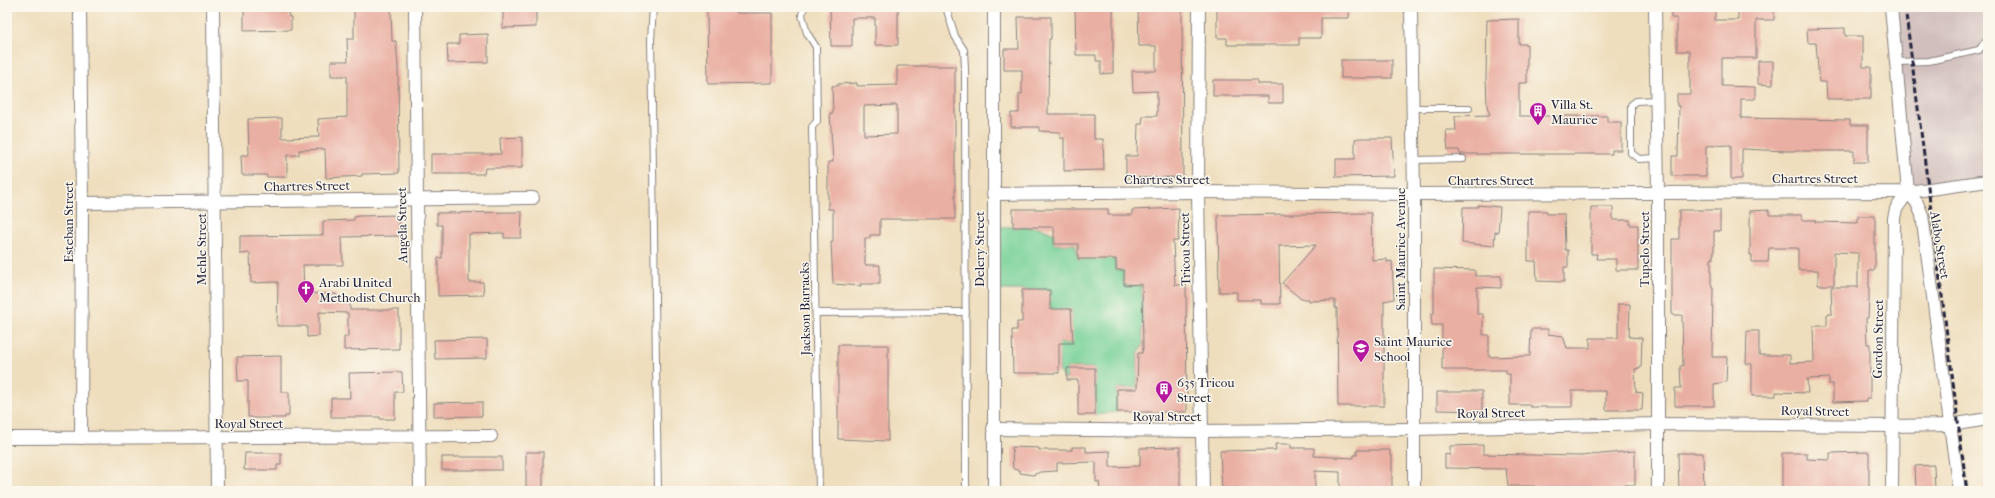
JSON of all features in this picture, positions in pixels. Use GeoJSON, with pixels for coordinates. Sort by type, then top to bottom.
{"type":"FeatureCollection","features":[{"type":"Feature","properties":{"kind":"street","name":"Esteban Street"},"geometry":{"type":"LineString","coordinates":[[80,7],[82,203],[81,438]]}},
{"type":"Feature","properties":{"kind":"street","name":"Mehle Street"},"geometry":{"type":"LineString","coordinates":[[214,7],[217,491]]}},
{"type":"Feature","properties":{"kind":"street","name":"Angela Street"},"geometry":{"type":"LineString","coordinates":[[415,7],[420,491]]}},
{"type":"Feature","properties":{"kind":"street","name":"Delery Street"},"geometry":{"type":"LineString","coordinates":[[994,7],[994,491]]}},
{"type":"Feature","properties":{"kind":"street","name":"Tricou Street"},"geometry":{"type":"LineString","coordinates":[[1199,7],[1198,192],[1203,491]]}},
{"type":"Feature","properties":{"kind":"street","name":"Saint Maurice Avenue"},"geometry":{"type":"LineString","coordinates":[[1411,7],[1414,160],[1414,491]]}},
{"type":"Feature","properties":{"kind":"street","name":"Tupelo Street"},"geometry":{"type":"LineString","coordinates":[[1655,7],[1658,193],[1658,491]]}},
{"type":"Feature","properties":{"kind":"street","name":"Alabo Street"},"geometry":{"type":"LineString","coordinates":[[1891,7],[1908,192],[1917,203],[1922,215],[1959,491]]}},
{"type":"Feature","properties":{"kind":"street","name":"Chartres Street"},"geometry":{"type":"LineString","coordinates":[[993,194],[1198,192],[1414,194],[1908,192],[1988,181]]}},
{"type":"Feature","properties":{"kind":"street","name":"Gordon Street"},"geometry":{"type":"LineString","coordinates":[[1892,491],[1894,218],[1896,209],[1908,192]]}},
{"type":"Feature","properties":{"kind":"street","name":"Chartres Street"},"geometry":{"type":"LineString","coordinates":[[82,203],[533,198]]}},
{"type":"Feature","properties":{"kind":"street","name":"Royal Street"},"geometry":{"type":"LineString","coordinates":[[993,429],[1202,431],[1413,429],[1659,424],[1892,426],[1950,425],[1988,419]]}},
{"type":"Feature","properties":{"kind":"street","name":"Royal Street"},"geometry":{"type":"LineString","coordinates":[[7,438],[491,436]]}},
{"type":"Feature","properties":{"kind":"lane"},"geometry":{"type":"LineString","coordinates":[[653,7],[651,40],[658,491]]}},
{"type":"Feature","properties":{"kind":"lane","name":"Jackson Barracks"},"geometry":{"type":"LineString","coordinates":[[804,7],[802,15],[807,32],[816,47],[817,121],[812,128],[820,491]]}},
{"type":"Feature","properties":{"kind":"lane"},"geometry":{"type":"LineString","coordinates":[[946,7],[955,36],[964,50],[965,56],[966,491]]}},
{"type":"Feature","properties":{"kind":"lane"},"geometry":{"type":"LineString","coordinates":[[1896,62],[1929,61],[1979,50],[1988,38]]}},
{"type":"Feature","properties":{"kind":"lane"},"geometry":{"type":"LineString","coordinates":[[1656,100],[1636,101],[1631,105],[1631,153],[1638,158],[1657,158]]}},
{"type":"Feature","properties":{"kind":"lane"},"geometry":{"type":"LineString","coordinates":[[1413,108],[1469,108]]}},
{"type":"Feature","properties":{"kind":"lane"},"geometry":{"type":"LineString","coordinates":[[1414,160],[1463,159]]}},
{"type":"Feature","properties":{"kind":"lane"},"geometry":{"type":"LineString","coordinates":[[816,313],[966,312]]}},
{"type":"Feature","properties":{"kind":"shaded area"},"geometry":{"type":"Polygon","coordinates":[[[1889,7],[1988,7],[1988,180],[1908,192],[1889,7]]]}},
{"type":"Feature","properties":{"kind":"green space"},"geometry":{"type":"Polygon","coordinates":[[[993,227],[1038,227],[1054,234],[1054,244],[1075,244],[1078,259],[1088,259],[1088,254],[1095,254],[1097,259],[1108,259],[1114,254],[1116,270],[1124,270],[1124,285],[1142,286],[1143,345],[1138,353],[1137,387],[1117,389],[1117,412],[1095,415],[1095,368],[1067,368],[1067,380],[1059,373],[1059,359],[1055,343],[1072,343],[1071,309],[1059,309],[1059,319],[1050,315],[1050,290],[993,290],[993,227]]]}},
{"type":"Feature","properties":{"kind":"building"},"geometry":{"type":"Polygon","coordinates":[[[354,7],[391,7],[392,41],[396,41],[398,67],[399,173],[362,174],[362,176],[326,178],[325,149],[299,150],[299,155],[287,155],[287,177],[242,175],[241,155],[249,155],[248,119],[282,118],[282,138],[319,137],[318,119],[347,117],[347,76],[331,76],[331,61],[348,61],[347,39],[354,39],[354,7]]]}},
{"type":"Feature","properties":{"kind":"building"},"geometry":{"type":"Polygon","coordinates":[[[503,7],[536,7],[536,27],[503,28],[503,7]]]}},
{"type":"Feature","properties":{"kind":"building"},"geometry":{"type":"Polygon","coordinates":[[[830,7],[898,7],[898,45],[875,45],[875,18],[852,18],[852,46],[831,46],[830,7]]]}},
{"type":"Feature","properties":{"kind":"building"},"geometry":{"type":"Polygon","coordinates":[[[1075,7],[1113,7],[1113,73],[1101,74],[1101,61],[1096,61],[1096,55],[1076,55],[1075,7]]]}},
{"type":"Feature","properties":{"kind":"building"},"geometry":{"type":"Polygon","coordinates":[[[1138,7],[1182,7],[1183,177],[1126,178],[1126,156],[1137,156],[1138,124],[1142,124],[1143,116],[1157,116],[1157,91],[1133,92],[1132,71],[1156,71],[1156,46],[1139,46],[1138,7]]]}},
{"type":"Feature","properties":{"kind":"building"},"geometry":{"type":"Polygon","coordinates":[[[1217,7],[1349,7],[1349,18],[1321,18],[1321,38],[1299,38],[1299,45],[1227,45],[1227,38],[1217,38],[1217,7]]]}},
{"type":"Feature","properties":{"kind":"building"},"geometry":{"type":"Polygon","coordinates":[[[1671,7],[1715,7],[1715,20],[1738,20],[1738,7],[1774,7],[1774,20],[1756,20],[1756,58],[1722,58],[1722,86],[1755,87],[1755,99],[1741,99],[1741,118],[1850,120],[1850,125],[1868,125],[1868,162],[1854,162],[1854,151],[1742,149],[1742,179],[1731,179],[1731,145],[1706,146],[1706,176],[1672,176],[1672,156],[1678,156],[1679,106],[1677,106],[1677,94],[1690,94],[1690,51],[1677,51],[1677,18],[1671,18],[1671,7]]]}},
{"type":"Feature","properties":{"kind":"building"},"geometry":{"type":"Polygon","coordinates":[[[244,10],[288,10],[289,17],[291,17],[291,30],[244,31],[244,10]]]}},
{"type":"Feature","properties":{"kind":"building"},"geometry":{"type":"Polygon","coordinates":[[[707,10],[737,10],[737,13],[772,13],[772,83],[708,84],[707,10]]]}},
{"type":"Feature","properties":{"kind":"building"},"geometry":{"type":"Polygon","coordinates":[[[1018,17],[1051,17],[1051,39],[1049,39],[1048,114],[1094,114],[1094,139],[1103,139],[1104,170],[1064,171],[1064,138],[1060,138],[1060,132],[1039,131],[1039,127],[1011,127],[1011,113],[1019,113],[1019,94],[1022,94],[1022,70],[1004,70],[1004,49],[1019,49],[1018,17]]]}},
{"type":"Feature","properties":{"kind":"building","name":"Villa St. Maurice"},"geometry":{"type":"Polygon","coordinates":[[[1519,19],[1519,44],[1527,44],[1527,83],[1519,83],[1519,116],[1607,116],[1607,122],[1621,122],[1621,150],[1612,150],[1612,154],[1460,154],[1459,150],[1448,150],[1446,130],[1456,130],[1455,116],[1490,115],[1487,106],[1486,77],[1487,20],[1519,19]]]}},
{"type":"Feature","properties":{"kind":"building"},"geometry":{"type":"Polygon","coordinates":[[[1845,28],[1845,36],[1863,36],[1863,67],[1871,67],[1871,99],[1827,99],[1826,82],[1819,82],[1816,43],[1808,43],[1807,29],[1845,28]]]}},
{"type":"Feature","properties":{"kind":"building"},"geometry":{"type":"Polygon","coordinates":[[[488,34],[488,62],[448,63],[447,44],[459,44],[459,35],[488,34]]]}},
{"type":"Feature","properties":{"kind":"building"},"geometry":{"type":"Polygon","coordinates":[[[1341,60],[1392,60],[1392,78],[1341,78],[1341,60]]]}},
{"type":"Feature","properties":{"kind":"building"},"geometry":{"type":"Polygon","coordinates":[[[1758,61],[1773,61],[1773,85],[1758,84],[1758,61]]]}},
{"type":"Feature","properties":{"kind":"building"},"geometry":{"type":"Polygon","coordinates":[[[897,66],[955,66],[955,219],[880,219],[880,235],[870,235],[870,238],[865,238],[865,265],[880,265],[880,284],[860,284],[861,286],[833,284],[831,242],[833,242],[833,209],[828,209],[828,162],[833,162],[830,113],[833,113],[832,86],[838,86],[838,84],[857,83],[857,86],[897,85],[897,66]],[[897,105],[864,106],[864,135],[897,134],[897,105]]]}},
{"type":"Feature","properties":{"kind":"building"},"geometry":{"type":"Polygon","coordinates":[[[1213,80],[1257,80],[1257,84],[1283,84],[1283,103],[1268,103],[1268,96],[1213,96],[1213,80]]]}},
{"type":"Feature","properties":{"kind":"building"},"geometry":{"type":"Polygon","coordinates":[[[522,137],[522,168],[485,168],[484,174],[431,174],[431,154],[501,154],[500,138],[522,137]]]}},
{"type":"Feature","properties":{"kind":"building"},"geometry":{"type":"Polygon","coordinates":[[[1392,138],[1394,176],[1336,177],[1336,159],[1355,159],[1355,139],[1392,138]]]}},
{"type":"Feature","properties":{"kind":"building"},"geometry":{"type":"Polygon","coordinates":[[[1478,205],[1500,207],[1498,233],[1495,232],[1494,246],[1462,243],[1463,207],[1478,207],[1478,205]]]}},
{"type":"Feature","properties":{"kind":"building"},"geometry":{"type":"Polygon","coordinates":[[[1591,207],[1613,207],[1613,220],[1630,220],[1630,225],[1638,225],[1638,270],[1616,270],[1616,259],[1596,259],[1597,254],[1591,254],[1591,207]]]}},
{"type":"Feature","properties":{"kind":"building"},"geometry":{"type":"Polygon","coordinates":[[[1179,208],[1178,241],[1173,241],[1175,285],[1186,285],[1187,412],[1117,412],[1117,389],[1137,389],[1138,353],[1142,353],[1143,348],[1142,284],[1124,285],[1124,270],[1116,270],[1116,259],[1078,259],[1078,244],[1054,244],[1054,227],[1013,227],[1013,209],[1108,209],[1108,215],[1132,215],[1132,210],[1179,208]]]}},
{"type":"Feature","properties":{"kind":"building"},"geometry":{"type":"Polygon","coordinates":[[[1679,210],[1720,210],[1720,231],[1714,231],[1714,254],[1713,259],[1711,259],[1711,283],[1713,288],[1712,357],[1727,357],[1726,382],[1714,384],[1714,406],[1675,406],[1675,388],[1681,388],[1680,366],[1683,366],[1682,315],[1672,315],[1672,239],[1679,239],[1679,210]]]}},
{"type":"Feature","properties":{"kind":"building"},"geometry":{"type":"Polygon","coordinates":[[[1769,210],[1769,215],[1802,215],[1802,220],[1815,220],[1815,222],[1858,223],[1858,216],[1875,216],[1875,270],[1869,270],[1868,318],[1866,318],[1867,344],[1870,344],[1870,398],[1866,398],[1866,401],[1833,402],[1833,384],[1829,384],[1829,378],[1807,379],[1808,393],[1776,392],[1776,396],[1752,396],[1752,364],[1746,364],[1747,331],[1759,331],[1759,355],[1790,355],[1790,363],[1814,362],[1813,326],[1827,326],[1827,314],[1832,314],[1831,287],[1858,287],[1858,253],[1834,252],[1834,285],[1818,285],[1818,270],[1798,270],[1798,248],[1769,248],[1768,262],[1752,262],[1752,255],[1750,255],[1750,211],[1769,210]]]}},
{"type":"Feature","properties":{"kind":"building"},"geometry":{"type":"Polygon","coordinates":[[[1528,211],[1547,211],[1547,214],[1564,214],[1565,250],[1568,250],[1568,267],[1564,267],[1564,282],[1537,281],[1536,261],[1528,261],[1528,211]]]}},
{"type":"Feature","properties":{"kind":"building"},"geometry":{"type":"Polygon","coordinates":[[[522,212],[521,238],[504,238],[504,233],[469,234],[469,282],[483,282],[484,295],[438,296],[438,258],[442,258],[442,225],[437,225],[437,213],[522,212]]]}},
{"type":"Feature","properties":{"kind":"building"},"geometry":{"type":"Polygon","coordinates":[[[1371,213],[1372,260],[1387,259],[1387,262],[1392,261],[1394,299],[1384,301],[1384,406],[1338,406],[1337,308],[1335,308],[1335,300],[1309,301],[1309,299],[1301,299],[1282,283],[1316,245],[1279,246],[1280,304],[1261,304],[1261,300],[1237,300],[1237,292],[1219,292],[1218,215],[1371,213]]]}},
{"type":"Feature","properties":{"kind":"building"},"geometry":{"type":"Polygon","coordinates":[[[399,215],[399,236],[342,237],[343,265],[303,265],[304,293],[336,294],[336,300],[350,300],[350,310],[399,310],[399,349],[344,350],[344,337],[348,337],[348,313],[319,312],[319,336],[307,337],[307,326],[277,326],[278,282],[251,283],[250,253],[240,254],[240,236],[323,235],[323,221],[354,220],[354,217],[359,216],[399,215]]]}},
{"type":"Feature","properties":{"kind":"building"},"geometry":{"type":"Polygon","coordinates":[[[1434,269],[1475,270],[1475,276],[1501,276],[1501,288],[1477,287],[1477,314],[1483,314],[1483,335],[1489,335],[1489,357],[1530,356],[1531,329],[1548,329],[1548,334],[1563,336],[1567,348],[1590,348],[1590,338],[1618,338],[1618,304],[1630,304],[1629,337],[1642,338],[1641,368],[1635,369],[1636,392],[1643,393],[1642,410],[1606,410],[1606,391],[1572,391],[1572,407],[1530,407],[1530,405],[1510,405],[1510,374],[1506,374],[1506,370],[1442,370],[1442,325],[1432,325],[1431,314],[1434,314],[1434,269]]]}},
{"type":"Feature","properties":{"kind":"building"},"geometry":{"type":"Polygon","coordinates":[[[1022,290],[1050,290],[1050,309],[1071,309],[1073,343],[1059,343],[1059,373],[1013,373],[1012,330],[1017,330],[1017,322],[1022,322],[1022,290]]]}},
{"type":"Feature","properties":{"kind":"building"},"geometry":{"type":"Polygon","coordinates":[[[487,339],[487,358],[435,359],[434,340],[487,339]]]}},
{"type":"Feature","properties":{"kind":"building"},"geometry":{"type":"Polygon","coordinates":[[[838,345],[888,345],[888,441],[838,439],[838,345]]]}},
{"type":"Feature","properties":{"kind":"building"},"geometry":{"type":"Polygon","coordinates":[[[281,356],[281,392],[289,392],[289,416],[285,416],[285,418],[248,417],[248,381],[238,381],[237,357],[281,356]]]}},
{"type":"Feature","properties":{"kind":"building"},"geometry":{"type":"Polygon","coordinates":[[[1067,368],[1095,368],[1095,415],[1078,415],[1078,380],[1067,380],[1067,368]]]}},
{"type":"Feature","properties":{"kind":"building"},"geometry":{"type":"Polygon","coordinates":[[[402,372],[403,392],[395,392],[395,419],[380,419],[380,417],[331,417],[331,398],[350,398],[349,373],[402,372]]]}},
{"type":"Feature","properties":{"kind":"building"},"geometry":{"type":"Polygon","coordinates":[[[1482,391],[1482,411],[1437,410],[1437,392],[1482,391]]]}},
{"type":"Feature","properties":{"kind":"building"},"geometry":{"type":"Polygon","coordinates":[[[482,402],[482,416],[434,417],[434,403],[482,402]]]}},
{"type":"Feature","properties":{"kind":"building"},"geometry":{"type":"Polygon","coordinates":[[[1275,444],[1291,444],[1291,448],[1314,448],[1314,456],[1354,458],[1354,455],[1357,455],[1357,450],[1390,450],[1390,456],[1392,456],[1392,491],[1340,491],[1340,472],[1315,471],[1315,491],[1222,491],[1220,451],[1276,450],[1275,444]]]}},
{"type":"Feature","properties":{"kind":"building"},"geometry":{"type":"Polygon","coordinates":[[[1483,445],[1483,454],[1579,456],[1635,451],[1635,485],[1625,485],[1625,491],[1596,491],[1596,488],[1559,488],[1559,491],[1535,491],[1535,486],[1508,486],[1506,469],[1445,468],[1445,454],[1450,455],[1450,446],[1483,445]]]}},
{"type":"Feature","properties":{"kind":"building"},"geometry":{"type":"Polygon","coordinates":[[[1012,447],[1039,448],[1039,450],[1072,450],[1072,447],[1086,447],[1086,452],[1110,451],[1110,467],[1140,466],[1140,448],[1180,447],[1180,491],[1100,491],[1099,482],[1096,482],[1096,462],[1057,463],[1057,471],[1040,472],[1033,475],[1020,473],[1020,470],[1013,469],[1012,447]]]}},
{"type":"Feature","properties":{"kind":"building"},"geometry":{"type":"Polygon","coordinates":[[[526,452],[543,452],[543,491],[526,491],[526,452]]]}},
{"type":"Feature","properties":{"kind":"building"},"geometry":{"type":"Polygon","coordinates":[[[1869,452],[1869,490],[1782,491],[1782,453],[1807,453],[1807,459],[1830,460],[1830,453],[1869,452]]]}},
{"type":"Feature","properties":{"kind":"building"},"geometry":{"type":"Polygon","coordinates":[[[245,453],[281,453],[281,465],[277,465],[277,470],[244,470],[245,453]]]}},
{"type":"Feature","properties":{"kind":"building"},"geometry":{"type":"Polygon","coordinates":[[[1678,453],[1703,453],[1704,491],[1679,491],[1678,453]]]}},
{"type":"Feature","properties":{"kind":"building"},"geometry":{"type":"Polygon","coordinates":[[[442,457],[502,457],[502,470],[442,470],[442,457]]]}},
{"type":"Feature","properties":{"kind":"building"},"geometry":{"type":"Polygon","coordinates":[[[1934,465],[1935,491],[1916,491],[1915,466],[1934,465]]]}},
{"type":"Feature","properties":{"kind":"railway"},"geometry":{"type":"LineString","coordinates":[[1905,7],[1967,491]]}},
{"type":"Feature","properties":{"kind":"place","name":"Villa St. Maurice"},"geometry":{"type":"Point","coordinates":[1538,126]}},
{"type":"Feature","properties":{"kind":"place","name":"Arabi United Methodist Church"},"geometry":{"type":"Point","coordinates":[306,304]}},
{"type":"Feature","properties":{"kind":"place","name":"Saint Maurice School"},"geometry":{"type":"Point","coordinates":[1361,363]}},
{"type":"Feature","properties":{"kind":"place","name":"635 Tricou Street"},"geometry":{"type":"Point","coordinates":[1164,404]}}]}
